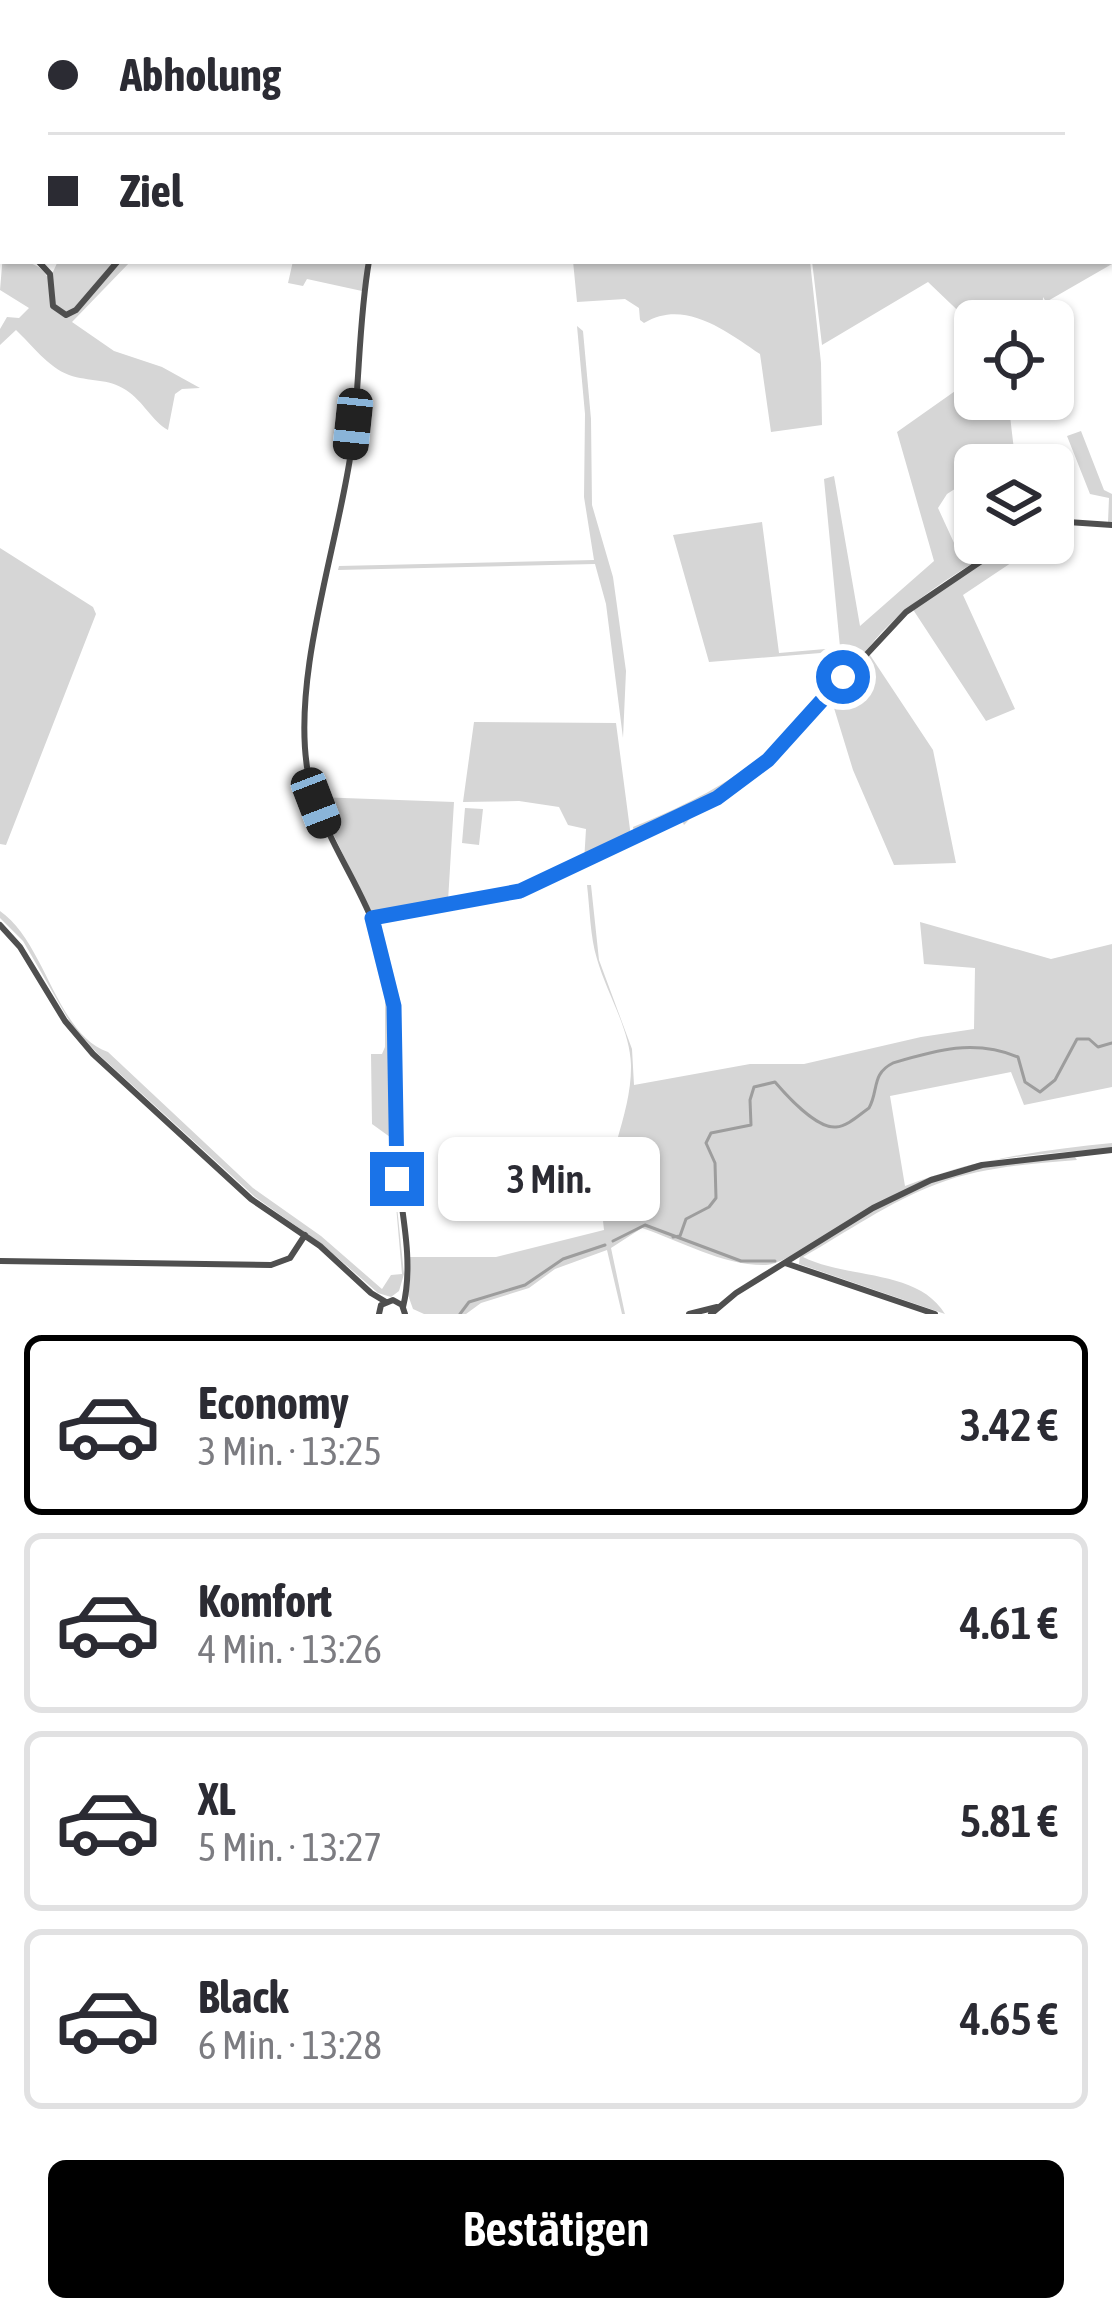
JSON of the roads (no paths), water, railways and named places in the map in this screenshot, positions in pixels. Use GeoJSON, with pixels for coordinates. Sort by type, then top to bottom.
{"type":"FeatureCollection","features":[{"type":"Feature","properties":{"kind":"street"},"geometry":{"type":"LineString","coordinates":[[41,264],[50,274],[55,308],[66,315],[76,310],[115,264]]}},
{"type":"Feature","properties":{"kind":"street"},"geometry":{"type":"LineString","coordinates":[[0,925],[20,947],[83,1043],[237,1187],[305,1235],[384,1306],[405,1312],[394,1141],[394,1006],[372,918],[316,803],[304,722],[308,678],[351,452],[369,264]]}},
{"type":"Feature","properties":{"kind":"street"},"geometry":{"type":"LineString","coordinates":[[1074,522],[1112,525]]}},
{"type":"Feature","properties":{"kind":"street"},"geometry":{"type":"LineString","coordinates":[[372,918],[520,891],[717,798],[768,760],[906,612],[977,564]]}},
{"type":"Feature","properties":{"kind":"street"},"geometry":{"type":"LineString","coordinates":[[711,1314],[893,1197],[950,1173],[1001,1162],[1112,1150]]}},
{"type":"Feature","properties":{"kind":"street"},"geometry":{"type":"LineString","coordinates":[[0,1261],[271,1265],[290,1258],[305,1235]]}},
{"type":"Feature","properties":{"kind":"street"},"geometry":{"type":"LineString","coordinates":[[784,1263],[935,1314]]}},
{"type":"Feature","properties":{"kind":"street"},"geometry":{"type":"LineString","coordinates":[[384,1306],[405,1285]]}},
{"type":"Feature","properties":{"kind":"street"},"geometry":{"type":"LineString","coordinates":[[689,1314],[720,1306]]}},
{"type":"Feature","properties":{"kind":"waterway"},"geometry":{"type":"LineString","coordinates":[[673,1237],[680,1236],[686,1219],[716,1198],[715,1163],[706,1143],[711,1133],[751,1125],[754,1087],[775,1082],[812,1117],[836,1127],[869,1108],[878,1077],[893,1063],[956,1048],[1002,1052],[1018,1057],[1025,1082],[1040,1092],[1055,1080],[1077,1039],[1089,1039],[1098,1047],[1112,1043]]}},
{"type":"Feature","properties":{"kind":"waterway"},"geometry":{"type":"LineString","coordinates":[[613,1241],[645,1225],[741,1261],[775,1261]]}},
{"type":"Feature","properties":{"kind":"waterway"},"geometry":{"type":"LineString","coordinates":[[460,1314],[469,1302],[525,1285],[563,1259],[605,1245]]}}]}
